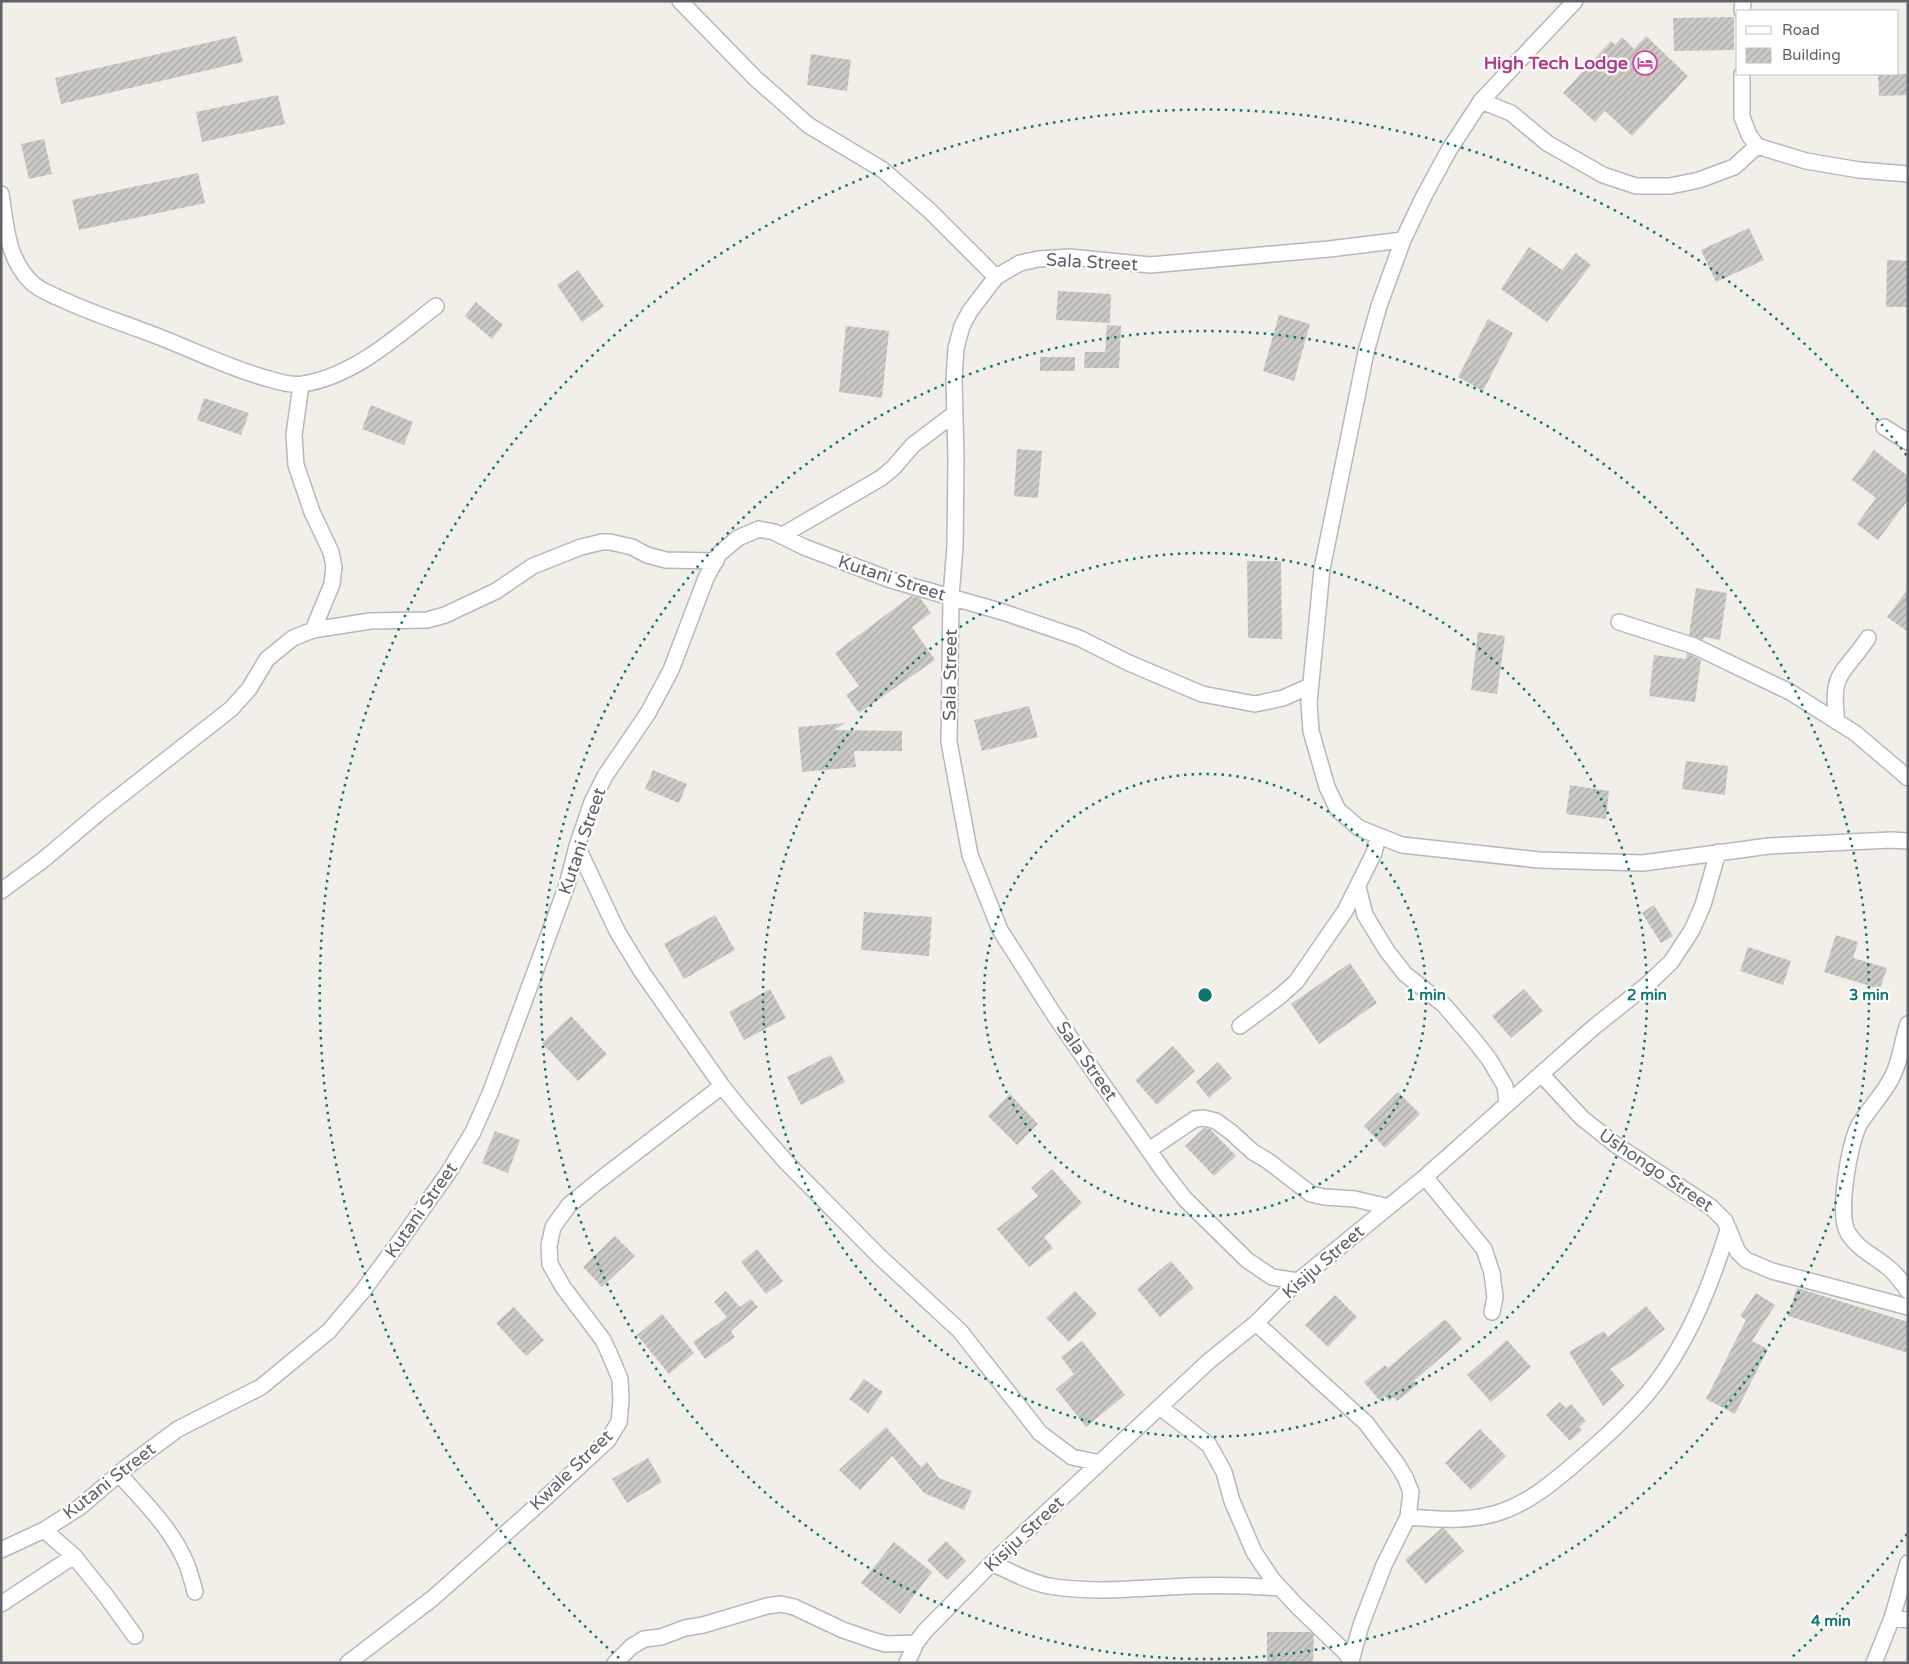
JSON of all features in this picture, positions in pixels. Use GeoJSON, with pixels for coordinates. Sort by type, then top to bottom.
{"type":"FeatureCollection","features":[{"type":"Feature","properties":{"kind":"street"},"geometry":{"type":"LineString","coordinates":[[680,1],[756,79],[786,106],[808,125],[883,170],[930,211],[996,277]]}},
{"type":"Feature","properties":{"kind":"street"},"geometry":{"type":"LineString","coordinates":[[1575,1],[1481,101],[1449,150],[1403,240],[1376,316],[1348,432],[1322,569],[1310,686],[1310,731],[1327,787],[1338,810],[1359,828],[1378,837],[1402,845],[1539,860],[1643,863],[1769,846],[1891,840],[1908,841]]}},
{"type":"Feature","properties":{"kind":"street"},"geometry":{"type":"LineString","coordinates":[[1742,75],[1742,116],[1749,136],[1757,146],[1806,161],[1858,170],[1908,174]]}},
{"type":"Feature","properties":{"kind":"street"},"geometry":{"type":"LineString","coordinates":[[1481,101],[1511,113],[1547,143],[1603,175],[1636,186],[1670,186],[1699,180],[1734,167],[1757,146]]}},
{"type":"Feature","properties":{"kind":"street"},"geometry":{"type":"LineString","coordinates":[[1,194],[10,250],[20,270],[32,284],[86,311],[138,328],[270,379],[301,385],[324,379],[354,366],[382,348],[436,306]]}},
{"type":"Feature","properties":{"kind":"street","name":"Sala Street"},"geometry":{"type":"LineString","coordinates":[[1298,1281],[1272,1278],[1247,1260],[1185,1199],[1164,1172],[1055,1016],[1000,930],[970,855],[949,742],[951,597],[955,546],[956,459],[954,379],[956,348],[962,326],[970,311],[996,277],[1020,263],[1038,259],[1070,257],[1150,265],[1329,249],[1403,240]]}},
{"type":"Feature","properties":{"kind":"street"},"geometry":{"type":"LineString","coordinates":[[301,385],[294,435],[296,464],[312,512],[331,552],[334,567],[332,584],[313,630]]}},
{"type":"Feature","properties":{"kind":"street"},"geometry":{"type":"LineString","coordinates":[[781,536],[881,478],[893,468],[913,445],[954,414]]}},
{"type":"Feature","properties":{"kind":"street"},"geometry":{"type":"LineString","coordinates":[[1884,427],[1908,442]]}},
{"type":"Feature","properties":{"kind":"street","name":"Kutani Street"},"geometry":{"type":"LineString","coordinates":[[1,1550],[44,1530],[80,1507],[150,1449],[178,1429],[261,1387],[302,1355],[329,1331],[362,1292],[408,1230],[448,1173],[473,1132],[567,886],[577,846],[592,802],[605,776],[648,712],[671,670],[706,578],[720,554],[738,538],[759,529],[781,536],[804,547],[891,580],[1003,612],[1079,638],[1129,663],[1202,694],[1254,704],[1283,698],[1310,686]]}},
{"type":"Feature","properties":{"kind":"street"},"geometry":{"type":"LineString","coordinates":[[1,890],[43,860],[101,811],[231,709],[249,689],[267,659],[293,638],[313,630],[370,621],[426,620],[445,615],[496,591],[533,566],[581,547],[602,542],[632,547],[647,555],[666,560],[716,561]]}},
{"type":"Feature","properties":{"kind":"street"},"geometry":{"type":"LineString","coordinates":[[1619,622],[1694,646],[1790,692],[1855,733],[1908,778]]}},
{"type":"Feature","properties":{"kind":"street"},"geometry":{"type":"LineString","coordinates":[[1837,722],[1834,693],[1836,684],[1842,671],[1868,638]]}},
{"type":"Feature","properties":{"kind":"street"},"geometry":{"type":"LineString","coordinates":[[1240,1026],[1296,982],[1345,911],[1374,853],[1378,837]]}},
{"type":"Feature","properties":{"kind":"street"},"geometry":{"type":"LineString","coordinates":[[577,846],[622,939],[642,972],[722,1086],[786,1162],[880,1257],[960,1331],[1040,1433],[1072,1458],[1100,1463]]}},
{"type":"Feature","properties":{"kind":"street","name":"Kisiju Street"},"geometry":{"type":"LineString","coordinates":[[907,1663],[916,1643],[992,1563],[1209,1361],[1256,1323],[1298,1281],[1389,1207],[1542,1075],[1594,1027],[1648,984],[1671,962],[1692,930],[1703,905],[1718,852]]}},
{"type":"Feature","properties":{"kind":"street"},"geometry":{"type":"LineString","coordinates":[[1358,886],[1365,915],[1387,951],[1406,974],[1444,1005],[1489,1059],[1505,1086],[1507,1104]]}},
{"type":"Feature","properties":{"kind":"street"},"geometry":{"type":"LineString","coordinates":[[1908,1024],[1893,1077],[1860,1124],[1853,1138],[1844,1196],[1844,1218],[1847,1232],[1859,1247],[1886,1265],[1899,1278],[1908,1291]]}},
{"type":"Feature","properties":{"kind":"street","name":"Ushongo Street"},"geometry":{"type":"LineString","coordinates":[[1542,1075],[1582,1118],[1616,1145],[1704,1200],[1720,1214],[1725,1221],[1738,1252],[1746,1260],[1789,1276],[1908,1307]]}},
{"type":"Feature","properties":{"kind":"street","name":"Kwale Street"},"geometry":{"type":"LineString","coordinates":[[348,1663],[432,1598],[608,1440],[620,1422],[620,1378],[610,1355],[603,1340],[563,1287],[550,1264],[549,1246],[554,1227],[569,1205],[722,1086]]}},
{"type":"Feature","properties":{"kind":"street"},"geometry":{"type":"LineString","coordinates":[[1149,1150],[1195,1120],[1203,1118],[1216,1121],[1252,1152],[1268,1161],[1311,1194],[1324,1197],[1355,1199],[1389,1207]]}},
{"type":"Feature","properties":{"kind":"street"},"geometry":{"type":"LineString","coordinates":[[1424,1177],[1484,1249],[1492,1273],[1495,1297],[1492,1312]]}},
{"type":"Feature","properties":{"kind":"street"},"geometry":{"type":"LineString","coordinates":[[1408,1517],[1465,1520],[1496,1514],[1535,1496],[1608,1435],[1642,1401],[1669,1364],[1693,1322],[1715,1273],[1728,1230]]}},
{"type":"Feature","properties":{"kind":"street"},"geometry":{"type":"LineString","coordinates":[[1256,1323],[1371,1430],[1405,1477],[1411,1492],[1408,1517],[1384,1565],[1361,1624],[1351,1662]]}},
{"type":"Feature","properties":{"kind":"street"},"geometry":{"type":"LineString","coordinates":[[1160,1407],[1208,1445],[1224,1472],[1232,1501],[1254,1552],[1272,1580],[1347,1654],[1351,1662]]}},
{"type":"Feature","properties":{"kind":"street"},"geometry":{"type":"LineString","coordinates":[[119,1474],[159,1519],[175,1542],[187,1565],[196,1592]]}},
{"type":"Feature","properties":{"kind":"street"},"geometry":{"type":"LineString","coordinates":[[44,1530],[74,1556],[135,1636]]}},
{"type":"Feature","properties":{"kind":"street"},"geometry":{"type":"LineString","coordinates":[[1,1604],[74,1556]]}},
{"type":"Feature","properties":{"kind":"street"},"geometry":{"type":"LineString","coordinates":[[992,1563],[1024,1578],[1048,1585],[1097,1591],[1246,1585],[1279,1588]]}},
{"type":"Feature","properties":{"kind":"street"},"geometry":{"type":"LineString","coordinates":[[1874,1663],[1892,1618],[1908,1563]]}},
{"type":"Feature","properties":{"kind":"street"},"geometry":{"type":"LineString","coordinates":[[615,1663],[631,1647],[644,1639],[662,1637],[685,1628],[782,1604],[794,1607],[843,1630],[875,1641],[886,1644],[916,1643]]}},
{"type":"Feature","properties":{"kind":"street"},"geometry":{"type":"LineString","coordinates":[[1892,1618],[1908,1620]]}},
{"type":"Feature","properties":{"kind":"building"},"geometry":{"type":"Polygon","coordinates":[[[1734,17],[1734,50],[1674,51],[1673,18],[1734,17]]]}},
{"type":"Feature","properties":{"kind":"building"},"geometry":{"type":"Polygon","coordinates":[[[236,36],[243,62],[61,104],[55,78],[236,36]]]}},
{"type":"Feature","properties":{"kind":"building"},"geometry":{"type":"Polygon","coordinates":[[[1646,36],[1688,76],[1632,136],[1605,111],[1595,122],[1563,93],[1611,41],[1615,45],[1622,37],[1634,49],[1646,36]]]}},
{"type":"Feature","properties":{"kind":"building"},"geometry":{"type":"Polygon","coordinates":[[[811,54],[851,60],[847,91],[807,85],[811,54]]]}},
{"type":"Feature","properties":{"kind":"building"},"geometry":{"type":"Polygon","coordinates":[[[1908,74],[1908,95],[1879,96],[1878,75],[1908,74]]]}},
{"type":"Feature","properties":{"kind":"building"},"geometry":{"type":"Polygon","coordinates":[[[278,95],[285,124],[202,142],[196,112],[278,95]]]}},
{"type":"Feature","properties":{"kind":"building"},"geometry":{"type":"Polygon","coordinates":[[[44,139],[52,174],[29,179],[21,144],[44,139]]]}},
{"type":"Feature","properties":{"kind":"building"},"geometry":{"type":"Polygon","coordinates":[[[198,173],[205,203],[79,230],[72,200],[198,173]]]}},
{"type":"Feature","properties":{"kind":"building"},"geometry":{"type":"Polygon","coordinates":[[[1749,228],[1764,260],[1716,282],[1701,250],[1749,228]]]}},
{"type":"Feature","properties":{"kind":"building"},"geometry":{"type":"Polygon","coordinates":[[[1529,247],[1562,270],[1576,253],[1591,265],[1547,322],[1501,289],[1529,247]]]}},
{"type":"Feature","properties":{"kind":"building"},"geometry":{"type":"Polygon","coordinates":[[[1887,260],[1908,261],[1908,307],[1886,307],[1887,260]]]}},
{"type":"Feature","properties":{"kind":"building"},"geometry":{"type":"Polygon","coordinates":[[[578,270],[604,306],[582,322],[557,285],[578,270]]]}},
{"type":"Feature","properties":{"kind":"building"},"geometry":{"type":"Polygon","coordinates":[[[1058,291],[1111,294],[1110,323],[1056,320],[1058,291]]]}},
{"type":"Feature","properties":{"kind":"building"},"geometry":{"type":"Polygon","coordinates":[[[476,302],[503,325],[492,339],[465,316],[476,302]]]}},
{"type":"Feature","properties":{"kind":"building"},"geometry":{"type":"Polygon","coordinates":[[[1279,315],[1310,324],[1294,381],[1263,371],[1279,315]]]}},
{"type":"Feature","properties":{"kind":"building"},"geometry":{"type":"Polygon","coordinates":[[[1488,319],[1513,333],[1483,391],[1458,377],[1488,319]]]}},
{"type":"Feature","properties":{"kind":"building"},"geometry":{"type":"Polygon","coordinates":[[[1107,325],[1121,326],[1119,368],[1084,368],[1085,352],[1105,352],[1107,325]]]}},
{"type":"Feature","properties":{"kind":"building"},"geometry":{"type":"Polygon","coordinates":[[[846,326],[889,331],[882,398],[839,392],[846,326]]]}},
{"type":"Feature","properties":{"kind":"building"},"geometry":{"type":"Polygon","coordinates":[[[1040,357],[1075,357],[1075,371],[1040,371],[1040,357]]]}},
{"type":"Feature","properties":{"kind":"building"},"geometry":{"type":"Polygon","coordinates":[[[204,398],[249,413],[241,435],[197,420],[204,398]]]}},
{"type":"Feature","properties":{"kind":"building"},"geometry":{"type":"Polygon","coordinates":[[[371,405],[413,422],[404,445],[362,429],[371,405]]]}},
{"type":"Feature","properties":{"kind":"building"},"geometry":{"type":"Polygon","coordinates":[[[1017,449],[1042,451],[1038,498],[1014,496],[1017,449]]]}},
{"type":"Feature","properties":{"kind":"building"},"geometry":{"type":"Polygon","coordinates":[[[1874,450],[1908,476],[1908,500],[1878,540],[1857,524],[1876,498],[1852,480],[1874,450]]]}},
{"type":"Feature","properties":{"kind":"building"},"geometry":{"type":"Polygon","coordinates":[[[1247,561],[1281,561],[1282,639],[1248,638],[1247,561]]]}},
{"type":"Feature","properties":{"kind":"building"},"geometry":{"type":"Polygon","coordinates":[[[1696,588],[1727,593],[1720,640],[1704,637],[1703,640],[1689,635],[1696,588]]]}},
{"type":"Feature","properties":{"kind":"building"},"geometry":{"type":"Polygon","coordinates":[[[1908,589],[1908,632],[1887,617],[1908,589]]]}},
{"type":"Feature","properties":{"kind":"building"},"geometry":{"type":"Polygon","coordinates":[[[911,596],[920,598],[931,613],[912,627],[935,660],[859,713],[846,695],[859,686],[835,653],[911,596]]]}},
{"type":"Feature","properties":{"kind":"building"},"geometry":{"type":"Polygon","coordinates":[[[1478,632],[1505,636],[1497,694],[1471,690],[1478,632]]]}},
{"type":"Feature","properties":{"kind":"building"},"geometry":{"type":"Polygon","coordinates":[[[1687,653],[1701,660],[1695,702],[1649,696],[1654,655],[1686,659],[1687,653]]]}},
{"type":"Feature","properties":{"kind":"building"},"geometry":{"type":"Polygon","coordinates":[[[1029,706],[1038,737],[982,751],[974,720],[1029,706]]]}},
{"type":"Feature","properties":{"kind":"building"},"geometry":{"type":"Polygon","coordinates":[[[845,723],[834,730],[902,731],[902,751],[854,751],[856,767],[802,772],[798,727],[845,723]]]}},
{"type":"Feature","properties":{"kind":"building"},"geometry":{"type":"Polygon","coordinates":[[[1686,761],[1728,766],[1725,795],[1682,789],[1686,761]]]}},
{"type":"Feature","properties":{"kind":"building"},"geometry":{"type":"Polygon","coordinates":[[[653,770],[687,784],[679,803],[645,789],[653,770]]]}},
{"type":"Feature","properties":{"kind":"building"},"geometry":{"type":"Polygon","coordinates":[[[1570,785],[1609,791],[1606,819],[1566,814],[1570,785]]]}},
{"type":"Feature","properties":{"kind":"building"},"geometry":{"type":"Polygon","coordinates":[[[1654,905],[1673,936],[1661,943],[1642,913],[1654,905]]]}},
{"type":"Feature","properties":{"kind":"building"},"geometry":{"type":"Polygon","coordinates":[[[864,912],[932,917],[929,956],[861,950],[864,912]]]}},
{"type":"Feature","properties":{"kind":"building"},"geometry":{"type":"Polygon","coordinates":[[[715,915],[735,950],[684,979],[664,944],[715,915]]]}},
{"type":"Feature","properties":{"kind":"building"},"geometry":{"type":"Polygon","coordinates":[[[1836,935],[1858,942],[1853,958],[1887,968],[1880,989],[1824,972],[1836,935]]]}},
{"type":"Feature","properties":{"kind":"building"},"geometry":{"type":"Polygon","coordinates":[[[1748,947],[1791,961],[1783,985],[1740,971],[1748,947]]]}},
{"type":"Feature","properties":{"kind":"building"},"geometry":{"type":"Polygon","coordinates":[[[1350,963],[1377,1003],[1319,1044],[1291,1004],[1350,963]]]}},
{"type":"Feature","properties":{"kind":"building"},"geometry":{"type":"Polygon","coordinates":[[[770,989],[786,1018],[744,1040],[729,1012],[770,989]]]}},
{"type":"Feature","properties":{"kind":"building"},"geometry":{"type":"Polygon","coordinates":[[[1524,989],[1543,1011],[1511,1038],[1492,1016],[1524,989]]]}},
{"type":"Feature","properties":{"kind":"building"},"geometry":{"type":"Polygon","coordinates":[[[571,1016],[607,1054],[578,1081],[542,1043],[571,1016]]]}},
{"type":"Feature","properties":{"kind":"building"},"geometry":{"type":"Polygon","coordinates":[[[1173,1046],[1195,1071],[1157,1105],[1135,1080],[1173,1046]]]}},
{"type":"Feature","properties":{"kind":"building"},"geometry":{"type":"Polygon","coordinates":[[[831,1055],[845,1082],[801,1105],[787,1077],[831,1055]]]}},
{"type":"Feature","properties":{"kind":"building"},"geometry":{"type":"Polygon","coordinates":[[[1218,1062],[1232,1078],[1209,1098],[1196,1082],[1218,1062]]]}},
{"type":"Feature","properties":{"kind":"building"},"geometry":{"type":"Polygon","coordinates":[[[1398,1092],[1420,1114],[1385,1148],[1364,1126],[1398,1092]]]}},
{"type":"Feature","properties":{"kind":"building"},"geometry":{"type":"Polygon","coordinates":[[[1010,1094],[1038,1124],[1017,1145],[988,1116],[1010,1094]]]}},
{"type":"Feature","properties":{"kind":"building"},"geometry":{"type":"Polygon","coordinates":[[[1204,1128],[1210,1129],[1236,1156],[1214,1176],[1185,1146],[1204,1128]]]}},
{"type":"Feature","properties":{"kind":"building"},"geometry":{"type":"Polygon","coordinates":[[[495,1131],[520,1140],[508,1173],[482,1163],[495,1131]]]}},
{"type":"Feature","properties":{"kind":"building"},"geometry":{"type":"Polygon","coordinates":[[[1052,1169],[1082,1203],[1044,1237],[1053,1248],[1029,1267],[997,1229],[1038,1196],[1031,1188],[1052,1169]]]}},
{"type":"Feature","properties":{"kind":"building"},"geometry":{"type":"Polygon","coordinates":[[[615,1236],[635,1256],[602,1287],[583,1267],[615,1236]]]}},
{"type":"Feature","properties":{"kind":"building"},"geometry":{"type":"Polygon","coordinates":[[[757,1249],[783,1281],[766,1294],[741,1262],[757,1249]]]}},
{"type":"Feature","properties":{"kind":"building"},"geometry":{"type":"Polygon","coordinates":[[[1171,1261],[1194,1288],[1160,1317],[1137,1289],[1171,1261]]]}},
{"type":"Feature","properties":{"kind":"building"},"geometry":{"type":"Polygon","coordinates":[[[1797,1288],[1908,1322],[1908,1353],[1788,1316],[1797,1288]]]}},
{"type":"Feature","properties":{"kind":"building"},"geometry":{"type":"Polygon","coordinates":[[[726,1291],[740,1307],[751,1299],[758,1307],[731,1331],[735,1337],[705,1359],[693,1342],[727,1317],[714,1302],[726,1291]]]}},
{"type":"Feature","properties":{"kind":"building"},"geometry":{"type":"Polygon","coordinates":[[[1075,1291],[1097,1314],[1069,1342],[1046,1318],[1075,1291]]]}},
{"type":"Feature","properties":{"kind":"building"},"geometry":{"type":"Polygon","coordinates":[[[1756,1293],[1775,1305],[1752,1341],[1768,1349],[1735,1414],[1706,1399],[1746,1320],[1740,1316],[1756,1293]]]}},
{"type":"Feature","properties":{"kind":"building"},"geometry":{"type":"Polygon","coordinates":[[[1335,1295],[1357,1317],[1328,1347],[1305,1325],[1335,1295]]]}},
{"type":"Feature","properties":{"kind":"building"},"geometry":{"type":"Polygon","coordinates":[[[1646,1306],[1665,1329],[1632,1355],[1610,1369],[1625,1386],[1603,1406],[1569,1352],[1604,1331],[1608,1337],[1646,1306]]]}},
{"type":"Feature","properties":{"kind":"building"},"geometry":{"type":"Polygon","coordinates":[[[514,1307],[544,1340],[526,1356],[496,1323],[514,1307]]]}},
{"type":"Feature","properties":{"kind":"building"},"geometry":{"type":"Polygon","coordinates":[[[662,1314],[694,1353],[669,1374],[637,1335],[662,1314]]]}},
{"type":"Feature","properties":{"kind":"building"},"geometry":{"type":"Polygon","coordinates":[[[1445,1319],[1462,1339],[1414,1381],[1417,1385],[1397,1401],[1393,1397],[1389,1401],[1385,1396],[1380,1401],[1364,1382],[1385,1365],[1388,1368],[1445,1319]]]}},
{"type":"Feature","properties":{"kind":"building"},"geometry":{"type":"Polygon","coordinates":[[[1507,1340],[1531,1367],[1491,1402],[1467,1375],[1507,1340]]]}},
{"type":"Feature","properties":{"kind":"building"},"geometry":{"type":"Polygon","coordinates":[[[1082,1341],[1125,1395],[1086,1427],[1056,1389],[1074,1374],[1061,1357],[1082,1341]]]}},
{"type":"Feature","properties":{"kind":"building"},"geometry":{"type":"Polygon","coordinates":[[[864,1379],[883,1392],[868,1413],[849,1399],[864,1379]]]}},
{"type":"Feature","properties":{"kind":"building"},"geometry":{"type":"Polygon","coordinates":[[[1560,1402],[1566,1408],[1571,1404],[1586,1421],[1579,1427],[1582,1430],[1570,1441],[1546,1415],[1560,1402]]]}},
{"type":"Feature","properties":{"kind":"building"},"geometry":{"type":"Polygon","coordinates":[[[886,1427],[921,1467],[927,1462],[939,1478],[972,1491],[964,1510],[924,1493],[892,1456],[860,1490],[839,1470],[886,1427]]]}},
{"type":"Feature","properties":{"kind":"building"},"geometry":{"type":"Polygon","coordinates":[[[1480,1429],[1506,1456],[1471,1490],[1445,1463],[1480,1429]]]}},
{"type":"Feature","properties":{"kind":"building"},"geometry":{"type":"Polygon","coordinates":[[[648,1458],[662,1482],[627,1503],[612,1479],[648,1458]]]}},
{"type":"Feature","properties":{"kind":"building"},"geometry":{"type":"Polygon","coordinates":[[[1442,1528],[1464,1551],[1426,1584],[1405,1560],[1442,1528]]]}},
{"type":"Feature","properties":{"kind":"building"},"geometry":{"type":"Polygon","coordinates":[[[946,1541],[966,1561],[947,1580],[927,1560],[946,1541]]]}},
{"type":"Feature","properties":{"kind":"building"},"geometry":{"type":"Polygon","coordinates":[[[894,1542],[932,1572],[900,1614],[861,1583],[894,1542]]]}},
{"type":"Feature","properties":{"kind":"building"},"geometry":{"type":"Polygon","coordinates":[[[1267,1632],[1311,1632],[1314,1635],[1313,1663],[1267,1663],[1267,1632]]]}},
{"type":"Feature","properties":{"kind":"place","name":"High Tech Lodge"},"geometry":{"type":"Point","coordinates":[1645,63]}}]}
